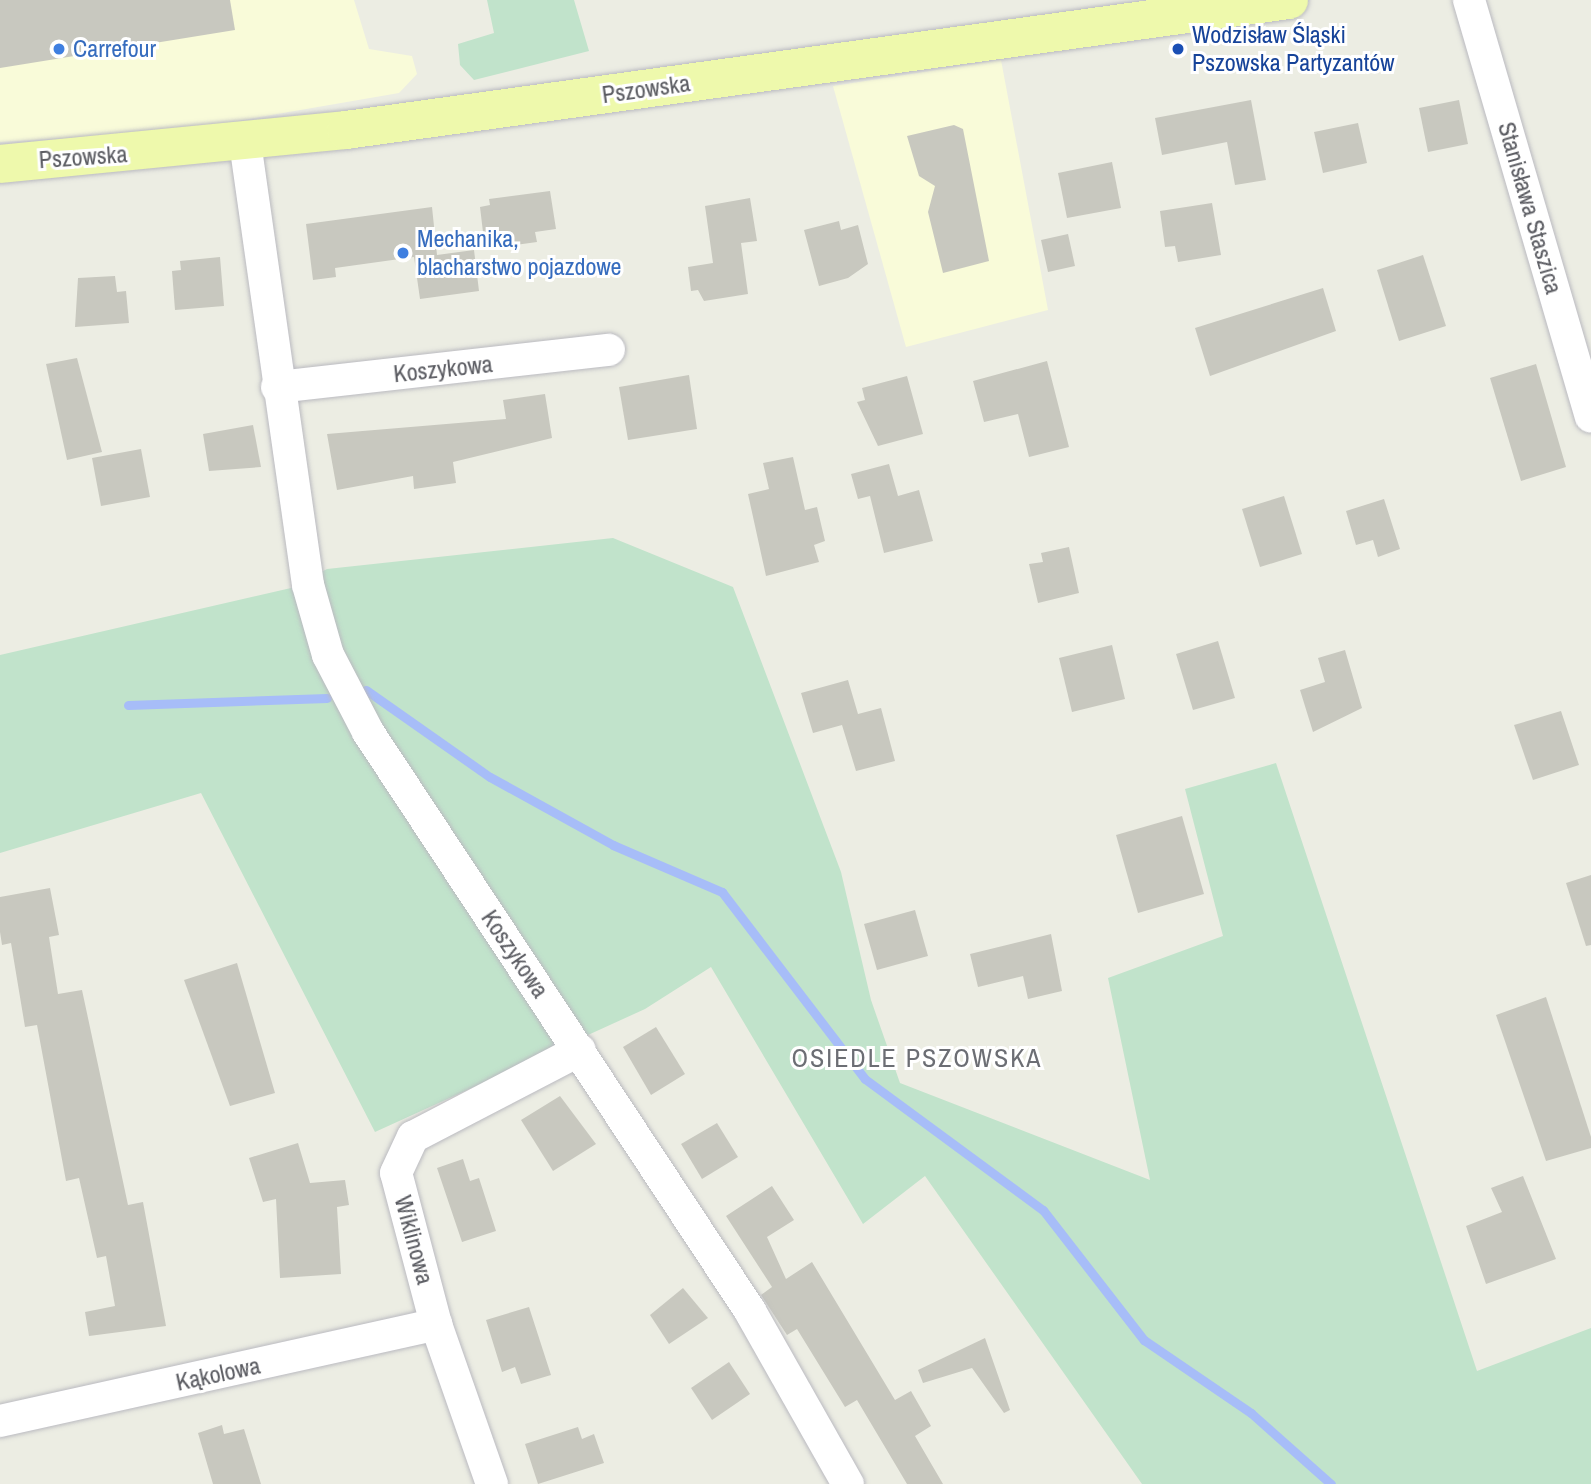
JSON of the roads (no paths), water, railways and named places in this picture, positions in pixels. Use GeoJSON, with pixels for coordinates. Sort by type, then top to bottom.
{"type":"FeatureCollection","features":[{"type":"Feature","properties":{"kind":"main road","name":"Pszowska"},"geometry":{"type":"LineString","coordinates":[[0,164],[245,142],[1289,0]]}},
{"type":"Feature","properties":{"kind":"street","name":"Stanisława Staszica"},"geometry":{"type":"LineString","coordinates":[[1469,0],[1591,416]]}},
{"type":"Feature","properties":{"kind":"street","name":"Koszykowa"},"geometry":{"type":"LineString","coordinates":[[245,142],[277,387],[308,585],[328,655],[368,732],[750,1311],[848,1484]]}},
{"type":"Feature","properties":{"kind":"street","name":"Koszykowa"},"geometry":{"type":"LineString","coordinates":[[277,387],[609,350]]}},
{"type":"Feature","properties":{"kind":"street","name":"Wiklinowa"},"geometry":{"type":"LineString","coordinates":[[492,1484],[436,1324],[396,1173],[413,1137],[580,1050]]}},
{"type":"Feature","properties":{"kind":"street","name":"Kąkolowa"},"geometry":{"type":"LineString","coordinates":[[0,1421],[436,1324]]}},
{"type":"Feature","properties":{"kind":"waterway"},"geometry":{"type":"LineString","coordinates":[[366,690],[490,777],[613,845],[722,892],[865,1079],[1043,1210],[1144,1340],[1251,1413],[1331,1484]]}},
{"type":"Feature","properties":{"kind":"waterway"},"geometry":{"type":"LineString","coordinates":[[128,705],[327,698]]}},
{"type":"Feature","properties":{"kind":"place","name":"Carrefour"},"geometry":{"type":"Point","coordinates":[59,49]}},
{"type":"Feature","properties":{"kind":"place","name":"Wodzisław Śląski Pszowska Partyzantów"},"geometry":{"type":"Point","coordinates":[1178,49]}},
{"type":"Feature","properties":{"kind":"place","name":"Mechanika, blacharstwo pojazdowe"},"geometry":{"type":"Point","coordinates":[403,253]}},
{"type":"Feature","properties":{"kind":"district","name":"OSIEDLE PSZOWSKA"},"geometry":{"type":"Point","coordinates":[917,1058]}}]}
